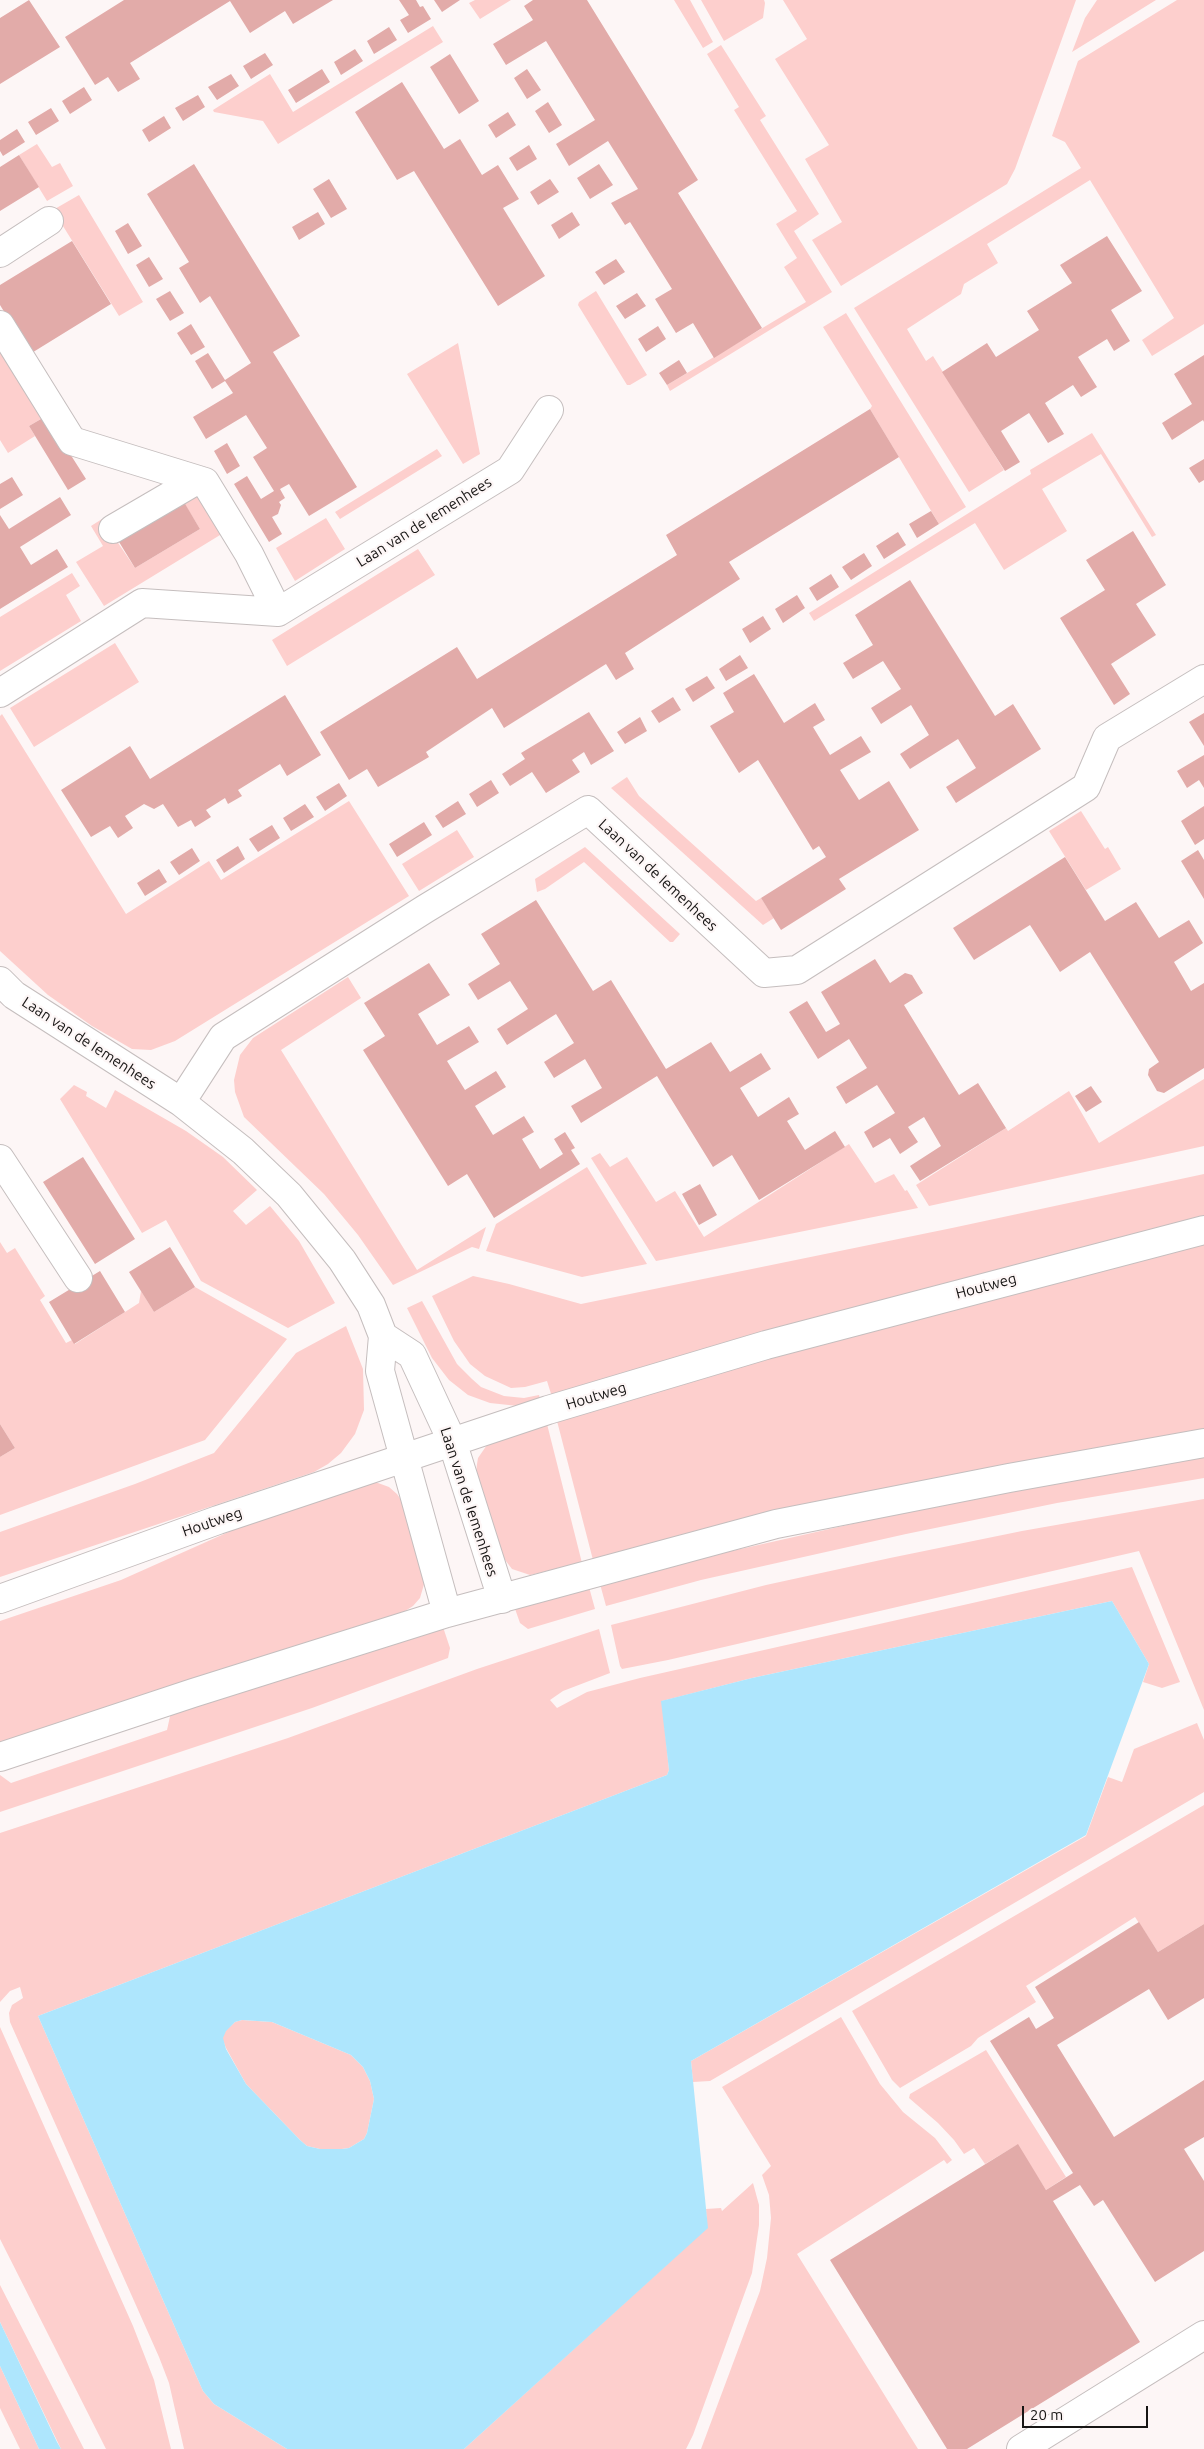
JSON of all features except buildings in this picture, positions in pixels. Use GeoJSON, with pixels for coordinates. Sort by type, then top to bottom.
{"type":"FeatureCollection","features":[{"type":"Feature","properties":{"kind":"street"},"geometry":{"type":"LineString","coordinates":[[0,253],[49,221]]}},
{"type":"Feature","properties":{"kind":"street"},"geometry":{"type":"LineString","coordinates":[[0,325],[72,441],[205,482],[249,554],[278,612]]}},
{"type":"Feature","properties":{"kind":"street","name":"Laan van de Iemenhees"},"geometry":{"type":"LineString","coordinates":[[278,612],[510,470],[548,410]]}},
{"type":"Feature","properties":{"kind":"street"},"geometry":{"type":"LineString","coordinates":[[113,529],[198,480]]}},
{"type":"Feature","properties":{"kind":"street"},"geometry":{"type":"LineString","coordinates":[[0,693],[142,603],[278,612]]}},
{"type":"Feature","properties":{"kind":"street","name":"Laan van de Iemenhees"},"geometry":{"type":"LineString","coordinates":[[181,1102],[224,1037],[425,909],[588,810],[764,973],[797,970],[1086,787],[1107,738],[1204,679]]}},
{"type":"Feature","properties":{"kind":"street","name":"Laan van de Iemenhees"},"geometry":{"type":"LineString","coordinates":[[5,995],[181,1102],[243,1151],[289,1195],[342,1260],[371,1305],[383,1336],[380,1371],[402,1458],[437,1572],[447,1613]]}},
{"type":"Feature","properties":{"kind":"street"},"geometry":{"type":"LineString","coordinates":[[2,1167],[78,1278]]}},
{"type":"Feature","properties":{"kind":"street","name":"Houtweg"},"geometry":{"type":"LineString","coordinates":[[0,1598],[218,1520],[452,1441],[766,1345],[1204,1230]]}},
{"type":"Feature","properties":{"kind":"street","name":"Laan van de Iemenhees"},"geometry":{"type":"LineString","coordinates":[[383,1336],[412,1355],[452,1441],[502,1599]]}},
{"type":"Feature","properties":{"kind":"street"},"geometry":{"type":"LineString","coordinates":[[0,1757],[193,1693],[447,1613],[776,1524],[1009,1478],[1204,1443]]}},
{"type":"Feature","properties":{"kind":"street"},"geometry":{"type":"LineString","coordinates":[[1021,2449],[1204,2335]]}},
{"type":"Feature","properties":{"kind":"shaded area"},"geometry":{"type":"Polygon","coordinates":[[[475,0],[511,0],[480,19],[469,3],[475,0]]]}},
{"type":"Feature","properties":{"kind":"shaded area"},"geometry":{"type":"Polygon","coordinates":[[[674,0],[690,0],[713,42],[703,48],[674,0]]]}},
{"type":"Feature","properties":{"kind":"shaded area"},"geometry":{"type":"Polygon","coordinates":[[[701,0],[764,0],[763,18],[724,41],[701,0]]]}},
{"type":"Feature","properties":{"kind":"shaded area"},"geometry":{"type":"Polygon","coordinates":[[[783,0],[1076,0],[1015,169],[1007,184],[841,286],[812,240],[842,222],[805,159],[829,145],[775,59],[807,39],[783,0]]]}},
{"type":"Feature","properties":{"kind":"shaded area"},"geometry":{"type":"Polygon","coordinates":[[[1097,0],[1156,0],[1072,52],[1085,18],[1097,0]]]}},
{"type":"Feature","properties":{"kind":"shaded area"},"geometry":{"type":"Polygon","coordinates":[[[1177,0],[1204,0],[1204,324],[1152,356],[1142,340],[1174,318],[1090,180],[987,244],[998,263],[964,284],[961,294],[907,329],[926,361],[933,356],[1004,470],[969,492],[854,308],[1081,168],[1065,142],[1052,136],[1078,61],[1177,0]]]}},
{"type":"Feature","properties":{"kind":"shaded area"},"geometry":{"type":"Polygon","coordinates":[[[433,26],[443,42],[278,144],[263,121],[214,112],[213,110],[270,74],[293,112],[433,26]]]}},
{"type":"Feature","properties":{"kind":"shaded area"},"geometry":{"type":"Polygon","coordinates":[[[721,45],[766,116],[760,120],[819,214],[794,231],[832,292],[670,391],[667,385],[806,302],[784,267],[797,258],[776,224],[797,211],[734,110],[739,107],[707,54],[721,45]]]}},
{"type":"Feature","properties":{"kind":"shaded area"},"geometry":{"type":"Polygon","coordinates":[[[37,144],[52,167],[60,163],[73,186],[47,201],[19,155],[37,144]]]}},
{"type":"Feature","properties":{"kind":"shaded area"},"geometry":{"type":"Polygon","coordinates":[[[79,195],[143,302],[119,316],[53,210],[79,195]]]}},
{"type":"Feature","properties":{"kind":"shaded area"},"geometry":{"type":"Polygon","coordinates":[[[596,291],[647,375],[630,385],[627,385],[578,305],[579,302],[596,291]]]}},
{"type":"Feature","properties":{"kind":"shaded area"},"geometry":{"type":"Polygon","coordinates":[[[846,313],[966,507],[939,524],[870,409],[872,406],[823,327],[846,313]]]}},
{"type":"Feature","properties":{"kind":"shaded area"},"geometry":{"type":"Polygon","coordinates":[[[458,343],[480,454],[463,464],[407,374],[458,343]]]}},
{"type":"Feature","properties":{"kind":"shaded area"},"geometry":{"type":"Polygon","coordinates":[[[0,345],[44,417],[29,426],[35,436],[8,453],[0,440],[0,345]]]}},
{"type":"Feature","properties":{"kind":"shaded area"},"geometry":{"type":"Polygon","coordinates":[[[1092,433],[1156,535],[1152,537],[1101,454],[1042,489],[1067,531],[1004,570],[975,523],[814,621],[809,613],[1031,474],[1030,470],[1092,433]]]}},
{"type":"Feature","properties":{"kind":"shaded area"},"geometry":{"type":"Polygon","coordinates":[[[437,449],[442,456],[340,519],[335,512],[437,449]]]}},
{"type":"Feature","properties":{"kind":"shaded area"},"geometry":{"type":"Polygon","coordinates":[[[198,488],[225,532],[104,606],[76,562],[103,546],[91,526],[102,519],[135,568],[200,529],[181,498],[198,488]]]}},
{"type":"Feature","properties":{"kind":"shaded area"},"geometry":{"type":"Polygon","coordinates":[[[326,518],[345,549],[295,581],[276,548],[326,518]]]}},
{"type":"Feature","properties":{"kind":"shaded area"},"geometry":{"type":"Polygon","coordinates":[[[418,549],[435,575],[287,666],[272,640],[418,549]]]}},
{"type":"Feature","properties":{"kind":"shaded area"},"geometry":{"type":"Polygon","coordinates":[[[72,573],[80,586],[66,595],[81,621],[0,671],[0,617],[72,573]]]}},
{"type":"Feature","properties":{"kind":"shaded area"},"geometry":{"type":"Polygon","coordinates":[[[115,643],[139,682],[34,747],[10,708],[115,643]]]}},
{"type":"Feature","properties":{"kind":"shaded area"},"geometry":{"type":"Polygon","coordinates":[[[2,714],[126,914],[209,861],[221,880],[349,801],[409,896],[175,1041],[151,1050],[132,1049],[92,1026],[48,995],[0,951],[0,716],[2,714]]]}},
{"type":"Feature","properties":{"kind":"shaded area"},"geometry":{"type":"Polygon","coordinates":[[[627,777],[639,796],[756,901],[761,898],[774,918],[763,925],[611,788],[627,777]]]}},
{"type":"Feature","properties":{"kind":"shaded area"},"geometry":{"type":"Polygon","coordinates":[[[1081,811],[1105,849],[1108,847],[1121,869],[1086,890],[1049,831],[1081,811]]]}},
{"type":"Feature","properties":{"kind":"shaded area"},"geometry":{"type":"Polygon","coordinates":[[[457,830],[474,857],[419,891],[402,864],[457,830]]]}},
{"type":"Feature","properties":{"kind":"shaded area"},"geometry":{"type":"Polygon","coordinates":[[[585,847],[680,934],[673,942],[670,942],[584,862],[545,889],[537,892],[535,879],[585,847]]]}},
{"type":"Feature","properties":{"kind":"shaded area"},"geometry":{"type":"Polygon","coordinates":[[[348,977],[361,998],[281,1050],[417,1270],[486,1227],[479,1249],[472,1247],[393,1285],[358,1235],[324,1194],[244,1117],[235,1092],[234,1080],[240,1055],[253,1038],[348,977]]]}},
{"type":"Feature","properties":{"kind":"shaded area"},"geometry":{"type":"Polygon","coordinates":[[[1204,1079],[1204,1146],[929,1206],[916,1185],[1006,1128],[1008,1131],[1069,1091],[1099,1143],[1204,1079]]]}},
{"type":"Feature","properties":{"kind":"shaded area"},"geometry":{"type":"Polygon","coordinates":[[[74,1085],[87,1092],[86,1096],[106,1108],[115,1090],[186,1131],[223,1157],[257,1190],[233,1211],[246,1225],[270,1206],[299,1241],[335,1303],[288,1328],[201,1281],[166,1220],[142,1233],[60,1099],[74,1085]]]}},
{"type":"Feature","properties":{"kind":"shaded area"},"geometry":{"type":"Polygon","coordinates":[[[849,1144],[875,1183],[894,1174],[918,1208],[656,1261],[591,1158],[600,1153],[610,1167],[627,1157],[656,1202],[675,1191],[704,1237],[849,1144]]]}},
{"type":"Feature","properties":{"kind":"shaded area"},"geometry":{"type":"Polygon","coordinates":[[[587,1167],[647,1264],[582,1277],[486,1251],[496,1224],[587,1167]]]}},
{"type":"Feature","properties":{"kind":"shaded area"},"geometry":{"type":"Polygon","coordinates":[[[1204,1174],[1204,1216],[766,1332],[552,1397],[547,1381],[525,1387],[511,1388],[485,1376],[470,1364],[454,1341],[432,1296],[473,1276],[581,1304],[1204,1174]]]}},
{"type":"Feature","properties":{"kind":"shaded area"},"geometry":{"type":"Polygon","coordinates":[[[1204,1241],[1204,1430],[927,1481],[593,1560],[557,1421],[773,1357],[1204,1241]]]}},
{"type":"Feature","properties":{"kind":"shaded area"},"geometry":{"type":"Polygon","coordinates":[[[0,1242],[7,1253],[15,1248],[45,1296],[40,1300],[66,1343],[72,1340],[75,1344],[139,1303],[141,1291],[154,1312],[195,1287],[287,1339],[205,1440],[0,1515],[0,1457],[15,1448],[0,1424],[0,1242]]]}},
{"type":"Feature","properties":{"kind":"shaded area"},"geometry":{"type":"Polygon","coordinates":[[[422,1301],[457,1364],[481,1387],[504,1396],[524,1398],[539,1395],[541,1402],[518,1406],[490,1403],[468,1395],[449,1380],[432,1358],[407,1308],[422,1301]]]}},
{"type":"Feature","properties":{"kind":"shaded area"},"geometry":{"type":"Polygon","coordinates":[[[346,1326],[363,1369],[364,1410],[355,1434],[341,1453],[328,1464],[314,1472],[0,1577],[0,1532],[135,1484],[214,1453],[296,1353],[346,1326]]]}},
{"type":"Feature","properties":{"kind":"shaded area"},"geometry":{"type":"Polygon","coordinates":[[[547,1424],[582,1563],[530,1575],[512,1569],[499,1552],[476,1474],[477,1464],[478,1458],[489,1442],[547,1424]]]}},
{"type":"Feature","properties":{"kind":"shaded area"},"geometry":{"type":"Polygon","coordinates":[[[1204,1455],[1204,1478],[1057,1503],[906,1534],[701,1580],[606,1606],[600,1584],[696,1559],[914,1510],[1204,1455]]]}},
{"type":"Feature","properties":{"kind":"shaded area"},"geometry":{"type":"Polygon","coordinates":[[[365,1483],[378,1483],[389,1487],[404,1504],[425,1581],[420,1598],[413,1606],[402,1613],[0,1742],[0,1621],[121,1580],[271,1513],[365,1483]]]}},
{"type":"Feature","properties":{"kind":"shaded area"},"geometry":{"type":"Polygon","coordinates":[[[1204,1499],[1204,1710],[1139,1551],[668,1660],[622,1669],[620,1666],[611,1625],[766,1585],[890,1558],[1022,1531],[1204,1499]]]}},
{"type":"Feature","properties":{"kind":"shaded area"},"geometry":{"type":"Polygon","coordinates":[[[1132,1567],[1180,1682],[1162,1688],[1143,1682],[1149,1664],[1112,1601],[752,1678],[662,1701],[669,1770],[667,1775],[38,2016],[203,2391],[214,2404],[287,2449],[184,2449],[169,2383],[159,2357],[10,2022],[9,2013],[12,2005],[23,1998],[20,1987],[10,1991],[0,2002],[0,1833],[288,1738],[477,1669],[599,1629],[610,1673],[563,1691],[550,1700],[557,1708],[587,1692],[640,1678],[1132,1567]]]}},
{"type":"Feature","properties":{"kind":"shaded area"},"geometry":{"type":"Polygon","coordinates":[[[589,1587],[595,1609],[528,1629],[520,1623],[514,1606],[589,1587]]]}},
{"type":"Feature","properties":{"kind":"shaded area"},"geometry":{"type":"Polygon","coordinates":[[[443,1627],[450,1648],[448,1658],[312,1708],[0,1812],[0,1775],[11,1783],[167,1730],[171,1712],[443,1627]]]}},
{"type":"Feature","properties":{"kind":"shaded area"},"geometry":{"type":"Polygon","coordinates":[[[1197,1723],[1204,1740],[1204,1792],[710,2081],[693,2082],[691,2061],[1086,1836],[1108,1777],[1122,1782],[1134,1749],[1197,1723]]]}},
{"type":"Feature","properties":{"kind":"shaded area"},"geometry":{"type":"Polygon","coordinates":[[[1204,1805],[1204,1924],[1158,1952],[1135,1917],[1026,1986],[1036,2002],[978,2038],[971,2046],[900,2088],[892,2080],[852,2011],[1204,1805]]]}},
{"type":"Feature","properties":{"kind":"shaded area"},"geometry":{"type":"Polygon","coordinates":[[[841,2017],[880,2084],[903,2112],[935,2138],[952,2160],[947,2164],[944,2160],[797,2254],[918,2449],[701,2449],[760,2291],[767,2258],[771,2218],[769,2195],[762,2175],[771,2166],[722,2087],[841,2017]]]}},
{"type":"Feature","properties":{"kind":"shaded area"},"geometry":{"type":"Polygon","coordinates":[[[242,2020],[272,2022],[351,2055],[363,2067],[370,2081],[374,2099],[364,2139],[349,2148],[342,2149],[320,2149],[307,2146],[300,2140],[246,2084],[226,2048],[222,2038],[226,2030],[235,2022],[242,2020]]]}},
{"type":"Feature","properties":{"kind":"shaded area"},"geometry":{"type":"Polygon","coordinates":[[[0,2027],[133,2326],[154,2380],[171,2449],[106,2449],[0,2239],[0,2027]]]}},
{"type":"Feature","properties":{"kind":"shaded area"},"geometry":{"type":"Polygon","coordinates":[[[986,2050],[1066,2177],[1046,2190],[1017,2145],[985,2164],[974,2148],[964,2154],[938,2123],[909,2098],[910,2094],[986,2050]]]}},
{"type":"Feature","properties":{"kind":"shaded area"},"geometry":{"type":"Polygon","coordinates":[[[753,2183],[759,2205],[759,2225],[752,2273],[693,2435],[686,2449],[464,2449],[707,2228],[706,2209],[721,2208],[722,2211],[753,2183]]]}},
{"type":"Feature","properties":{"kind":"shaded area"},"geometry":{"type":"Polygon","coordinates":[[[0,2285],[84,2449],[61,2449],[0,2322],[0,2285]]]}},
{"type":"Feature","properties":{"kind":"shaded area"},"geometry":{"type":"Polygon","coordinates":[[[0,2366],[39,2449],[20,2449],[0,2408],[0,2366]]]}},
{"type":"Feature","properties":{"kind":"water"},"geometry":{"type":"Polygon","coordinates":[[[1112,1601],[1149,1664],[1086,1835],[691,2061],[708,2228],[464,2449],[287,2449],[214,2404],[203,2391],[38,2016],[667,1775],[669,1770],[661,1701],[752,1678],[1112,1601]],[[242,2020],[235,2022],[226,2031],[223,2038],[226,2049],[246,2084],[307,2146],[320,2149],[342,2149],[349,2148],[364,2139],[374,2099],[370,2081],[363,2067],[351,2055],[272,2022],[242,2020]]]}},
{"type":"Feature","properties":{"kind":"water"},"geometry":{"type":"Polygon","coordinates":[[[0,2322],[61,2449],[39,2449],[0,2366],[0,2322]]]}}]}
